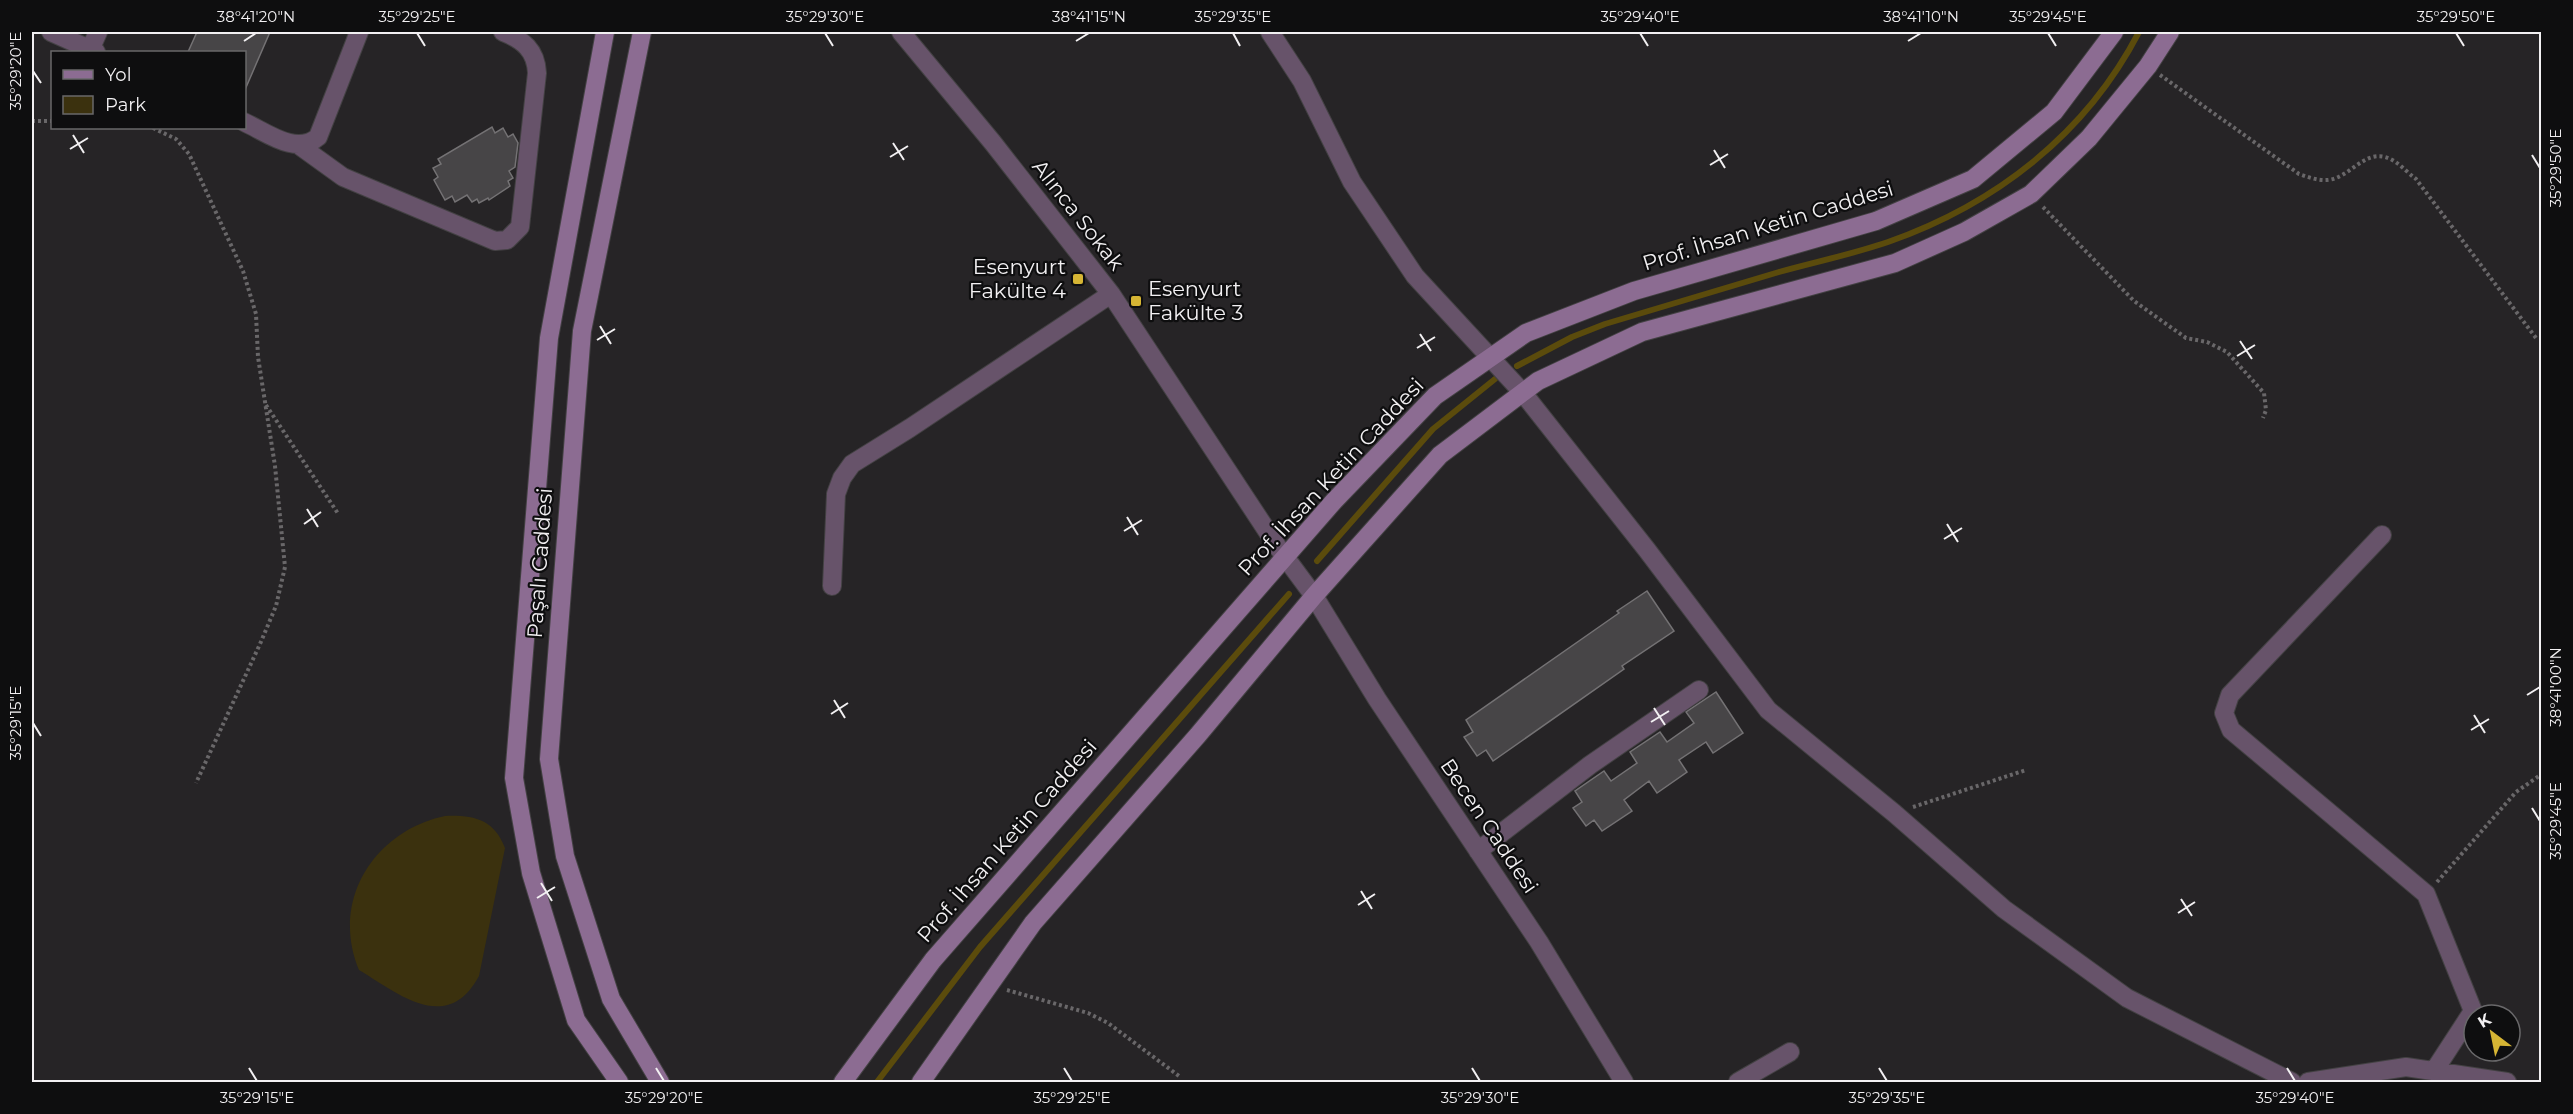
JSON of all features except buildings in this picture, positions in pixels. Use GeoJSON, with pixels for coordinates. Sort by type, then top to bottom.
{"type":"FeatureCollection","features":[{"type":"Feature","properties":{"kind":"street"},"geometry":{"type":"LineString","coordinates":[[51,32],[93,51],[98,32]]}},
{"type":"Feature","properties":{"kind":"street"},"geometry":{"type":"LineString","coordinates":[[246,123],[293,145],[300,146],[318,137],[359,32]]}},
{"type":"Feature","properties":{"kind":"street"},"geometry":{"type":"LineString","coordinates":[[300,146],[343,177],[495,241],[512,237],[520,227],[537,62],[525,43],[503,32]]}},
{"type":"Feature","properties":{"kind":"street","name":"Paşalı Caddesi"},"geometry":{"type":"LineString","coordinates":[[605,32],[549,338],[514,778],[531,873],[576,1020],[619,1083]]}},
{"type":"Feature","properties":{"kind":"street","name":"Paşalı Caddesi"},"geometry":{"type":"LineString","coordinates":[[642,32],[582,331],[549,759],[565,856],[611,999],[660,1083]]}},
{"type":"Feature","properties":{"kind":"street","name":"Alınca Sokak"},"geometry":{"type":"LineString","coordinates":[[901,32],[993,143],[1111,294],[1285,557],[1314,596]]}},
{"type":"Feature","properties":{"kind":"street"},"geometry":{"type":"LineString","coordinates":[[1270,32],[1302,81],[1352,182],[1415,276],[1523,393],[1647,550],[1768,710],[1894,813],[2004,909],[2127,998],[2292,1083]]}},
{"type":"Feature","properties":{"kind":"street","name":"Prof. İhsan Ketin Caddesi"},"geometry":{"type":"LineString","coordinates":[[843,1083],[933,960],[1334,501],[1435,396],[1526,333],[1634,291],[1876,221],[1973,179],[2054,112],[2114,32]]}},
{"type":"Feature","properties":{"kind":"street"},"geometry":{"type":"LineString","coordinates":[[921,1083],[1033,923],[1198,735],[1314,596],[1440,455],[1538,381],[1642,332],[1895,263],[1964,232],[2031,194],[2089,138],[2148,66],[2170,32]]}},
{"type":"Feature","properties":{"kind":"street"},"geometry":{"type":"LineString","coordinates":[[832,586],[836,494],[842,478],[852,464],[1111,294]]}},
{"type":"Feature","properties":{"kind":"street"},"geometry":{"type":"LineString","coordinates":[[2382,535],[2230,695],[2224,713],[2232,730],[2426,894],[2473,1011],[2434,1071]]}},
{"type":"Feature","properties":{"kind":"street","name":"Becen Caddesi"},"geometry":{"type":"LineString","coordinates":[[1314,596],[1377,699],[1539,942],[1624,1083]]}},
{"type":"Feature","properties":{"kind":"street"},"geometry":{"type":"LineString","coordinates":[[1478,851],[1590,765],[1699,690]]}},
{"type":"Feature","properties":{"kind":"street"},"geometry":{"type":"LineString","coordinates":[[1738,1083],[1791,1052]]}},
{"type":"Feature","properties":{"kind":"street"},"geometry":{"type":"LineString","coordinates":[[2308,1083],[2406,1067],[2507,1083]]}},
{"type":"Feature","properties":{"kind":"path"},"geometry":{"type":"LineString","coordinates":[[2148,66],[2299,174],[2325,180],[2335,178],[2369,157],[2381,156],[2393,160],[2416,180],[2536,338]]}},
{"type":"Feature","properties":{"kind":"path"},"geometry":{"type":"LineString","coordinates":[[32,121],[51,121]]}},
{"type":"Feature","properties":{"kind":"path"},"geometry":{"type":"LineString","coordinates":[[155,129],[176,140],[189,154],[243,271],[256,314],[264,402],[275,466],[285,567],[276,606],[196,783]]}},
{"type":"Feature","properties":{"kind":"path"},"geometry":{"type":"LineString","coordinates":[[2031,194],[2134,301],[2186,338],[2207,342],[2228,352],[2264,393],[2266,410],[2263,418]]}},
{"type":"Feature","properties":{"kind":"path"},"geometry":{"type":"LineString","coordinates":[[264,402],[339,515]]}},
{"type":"Feature","properties":{"kind":"path"},"geometry":{"type":"LineString","coordinates":[[1894,813],[2026,770]]}},
{"type":"Feature","properties":{"kind":"path"},"geometry":{"type":"LineString","coordinates":[[2426,894],[2516,792],[2541,774]]}},
{"type":"Feature","properties":{"kind":"path"},"geometry":{"type":"LineString","coordinates":[[990,984],[1088,1013],[1108,1023],[1179,1076]]}},
{"type":"Feature","properties":{"kind":"green space"},"geometry":{"type":"Polygon","coordinates":[[[445,816],[465,816],[489,825],[505,848],[479,976],[466,994],[452,1003],[438,1006],[422,1004],[406,998],[359,970],[351,944],[350,919],[355,895],[365,873],[379,853],[398,837],[420,824],[445,816]]]}},
{"type":"Feature","properties":{"kind":"waterway"},"geometry":{"type":"LineString","coordinates":[[1517,366],[1572,337],[1605,324],[1888,242],[1965,208],[2001,186],[2065,133],[2093,102],[2117,69],[2139,32]]}},
{"type":"Feature","properties":{"kind":"waterway"},"geometry":{"type":"LineString","coordinates":[[1317,561],[1433,429],[1495,379]]}},
{"type":"Feature","properties":{"kind":"waterway"},"geometry":{"type":"LineString","coordinates":[[877,1082],[980,947],[1289,594]]}},
{"type":"Feature","properties":{"kind":"place","name":"Esenyurt Fakülte 4"},"geometry":{"type":"Point","coordinates":[1078,279]}},
{"type":"Feature","properties":{"kind":"place","name":"Esenyurt Fakülte 3"},"geometry":{"type":"Point","coordinates":[1136,301]}}]}
